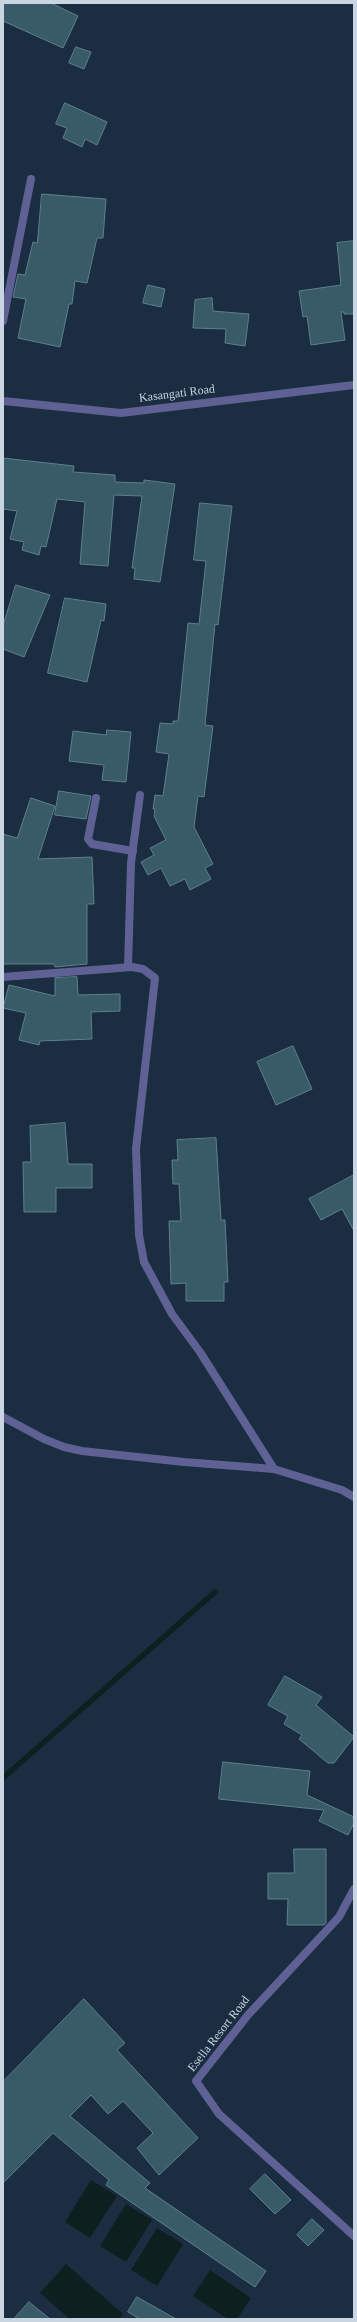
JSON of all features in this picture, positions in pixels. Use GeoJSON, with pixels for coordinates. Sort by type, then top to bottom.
{"type":"FeatureCollection","features":[{"type":"Feature","properties":{"kind":"street"},"geometry":{"type":"LineString","coordinates":[[3,321],[31,179]]}},
{"type":"Feature","properties":{"kind":"street","name":"Kasangati Road"},"geometry":{"type":"LineString","coordinates":[[3,401],[121,413],[354,385]]}},
{"type":"Feature","properties":{"kind":"street"},"geometry":{"type":"LineString","coordinates":[[128,967],[133,851],[140,795]]}},
{"type":"Feature","properties":{"kind":"street"},"geometry":{"type":"LineString","coordinates":[[96,798],[88,838],[92,844],[133,851]]}},
{"type":"Feature","properties":{"kind":"street"},"geometry":{"type":"LineString","coordinates":[[3,977],[128,967],[143,969],[149,972],[154,978],[155,985],[136,1149],[138,1235],[144,1262],[172,1314],[200,1352],[274,1469]]}},
{"type":"Feature","properties":{"kind":"street"},"geometry":{"type":"LineString","coordinates":[[3,1417],[64,1447],[82,1451],[184,1462],[274,1469],[342,1490],[354,1497]]}},
{"type":"Feature","properties":{"kind":"street","name":"Esella Resort Road"},"geometry":{"type":"LineString","coordinates":[[354,1889],[339,1917],[248,2015],[196,2081],[219,2114],[354,2236]]}},
{"type":"Feature","properties":{"kind":"shaded area"},"geometry":{"type":"Polygon","coordinates":[[[91,2180],[117,2196],[90,2238],[65,2222],[91,2180]]]}},
{"type":"Feature","properties":{"kind":"shaded area"},"geometry":{"type":"Polygon","coordinates":[[[126,2204],[152,2220],[126,2262],[100,2246],[126,2204]]]}},
{"type":"Feature","properties":{"kind":"shaded area"},"geometry":{"type":"Polygon","coordinates":[[[157,2228],[183,2244],[157,2286],[131,2270],[157,2228]]]}},
{"type":"Feature","properties":{"kind":"shaded area"},"geometry":{"type":"Polygon","coordinates":[[[66,2264],[123,2314],[119,2319],[70,2319],[40,2293],[66,2264]]]}},
{"type":"Feature","properties":{"kind":"shaded area"},"geometry":{"type":"Polygon","coordinates":[[[210,2270],[251,2298],[237,2319],[228,2319],[193,2296],[210,2270]]]}},
{"type":"Feature","properties":{"kind":"building"},"geometry":{"type":"Polygon","coordinates":[[[3,3],[51,3],[78,16],[63,48],[3,21],[3,3]]]}},
{"type":"Feature","properties":{"kind":"building"},"geometry":{"type":"Polygon","coordinates":[[[76,47],[91,52],[84,69],[69,63],[76,47]]]}},
{"type":"Feature","properties":{"kind":"building"},"geometry":{"type":"Polygon","coordinates":[[[65,103],[107,122],[97,145],[85,139],[82,147],[63,138],[67,128],[56,124],[65,103]]]}},
{"type":"Feature","properties":{"kind":"building"},"geometry":{"type":"Polygon","coordinates":[[[42,194],[106,199],[103,238],[97,238],[87,283],[75,281],[72,304],[69,304],[60,347],[18,338],[26,299],[13,297],[18,274],[25,275],[33,242],[37,243],[42,194]]]}},
{"type":"Feature","properties":{"kind":"building"},"geometry":{"type":"Polygon","coordinates":[[[354,241],[354,314],[344,314],[344,312],[341,312],[345,340],[311,345],[307,316],[303,317],[299,291],[341,285],[337,243],[354,241]]]}},
{"type":"Feature","properties":{"kind":"building"},"geometry":{"type":"Polygon","coordinates":[[[148,285],[165,289],[161,307],[143,303],[148,285]]]}},
{"type":"Feature","properties":{"kind":"building"},"geometry":{"type":"Polygon","coordinates":[[[212,298],[213,311],[249,314],[245,346],[225,343],[226,329],[193,328],[195,300],[212,298]]]}},
{"type":"Feature","properties":{"kind":"building"},"geometry":{"type":"Polygon","coordinates":[[[3,458],[74,466],[73,472],[115,475],[115,482],[144,483],[144,480],[175,484],[160,582],[134,579],[135,568],[132,568],[142,496],[114,495],[108,566],[80,564],[85,502],[57,499],[46,547],[41,546],[39,555],[22,550],[24,542],[10,539],[17,511],[3,509],[3,458]]]}},
{"type":"Feature","properties":{"kind":"building"},"geometry":{"type":"Polygon","coordinates":[[[200,503],[232,506],[218,625],[215,624],[205,725],[213,726],[204,797],[198,796],[194,827],[213,864],[205,868],[211,879],[190,890],[185,879],[170,886],[161,868],[148,875],[141,862],[154,855],[150,848],[166,840],[154,816],[155,809],[153,809],[155,795],[163,796],[169,754],[156,752],[160,723],[173,724],[173,721],[178,721],[188,623],[199,624],[206,561],[194,560],[200,503]]]}},
{"type":"Feature","properties":{"kind":"building"},"geometry":{"type":"Polygon","coordinates":[[[16,585],[50,595],[24,657],[3,649],[3,626],[16,585]]]}},
{"type":"Feature","properties":{"kind":"building"},"geometry":{"type":"Polygon","coordinates":[[[65,598],[106,604],[104,621],[101,620],[87,682],[48,673],[65,598]]]}},
{"type":"Feature","properties":{"kind":"building"},"geometry":{"type":"Polygon","coordinates":[[[107,730],[131,732],[126,782],[102,780],[104,765],[69,761],[73,731],[106,735],[107,730]]]}},
{"type":"Feature","properties":{"kind":"building"},"geometry":{"type":"Polygon","coordinates":[[[59,791],[91,796],[86,819],[55,815],[59,791]]]}},
{"type":"Feature","properties":{"kind":"building"},"geometry":{"type":"Polygon","coordinates":[[[31,798],[55,806],[38,859],[92,857],[94,904],[87,904],[87,964],[55,967],[54,964],[3,964],[3,834],[17,838],[31,798]]]}},
{"type":"Feature","properties":{"kind":"building"},"geometry":{"type":"Polygon","coordinates":[[[77,977],[78,995],[120,994],[120,1011],[91,1012],[92,1039],[40,1041],[39,1045],[19,1040],[26,1013],[3,1008],[9,985],[55,996],[55,978],[77,977]]]}},
{"type":"Feature","properties":{"kind":"building"},"geometry":{"type":"Polygon","coordinates":[[[293,1046],[312,1089],[276,1105],[257,1062],[293,1046]]]}},
{"type":"Feature","properties":{"kind":"building"},"geometry":{"type":"Polygon","coordinates":[[[65,1123],[68,1164],[92,1164],[92,1188],[56,1188],[56,1212],[24,1212],[23,1162],[31,1162],[30,1126],[65,1123]]]}},
{"type":"Feature","properties":{"kind":"building"},"geometry":{"type":"Polygon","coordinates":[[[216,1138],[221,1220],[225,1220],[228,1282],[224,1282],[224,1301],[186,1301],[186,1283],[171,1284],[169,1221],[181,1221],[179,1184],[173,1184],[172,1160],[178,1160],[177,1140],[216,1138]]]}},
{"type":"Feature","properties":{"kind":"building"},"geometry":{"type":"Polygon","coordinates":[[[354,1175],[354,1231],[342,1209],[321,1220],[309,1199],[354,1175]]]}},
{"type":"Feature","properties":{"kind":"building"},"geometry":{"type":"Polygon","coordinates":[[[285,1676],[322,1697],[316,1705],[354,1737],[334,1763],[328,1763],[299,1739],[302,1735],[284,1724],[288,1716],[268,1705],[285,1676]]]}},
{"type":"Feature","properties":{"kind":"building"},"geometry":{"type":"Polygon","coordinates":[[[223,1762],[310,1771],[307,1795],[354,1817],[354,1823],[348,1835],[319,1821],[324,1810],[219,1799],[223,1762]]]}},
{"type":"Feature","properties":{"kind":"building"},"geometry":{"type":"Polygon","coordinates":[[[294,1849],[326,1849],[326,1923],[324,1925],[287,1925],[288,1899],[268,1899],[268,1873],[294,1873],[294,1849]]]}},
{"type":"Feature","properties":{"kind":"building"},"geometry":{"type":"Polygon","coordinates":[[[84,1999],[125,2043],[117,2050],[198,2138],[159,2175],[137,2148],[153,2133],[123,2101],[108,2114],[91,2095],[70,2116],[150,2183],[145,2188],[266,2271],[255,2287],[106,2185],[109,2180],[53,2133],[3,2183],[3,2082],[84,1999]]]}},
{"type":"Feature","properties":{"kind":"building"},"geometry":{"type":"Polygon","coordinates":[[[265,2174],[291,2200],[275,2214],[250,2189],[265,2174]]]}},
{"type":"Feature","properties":{"kind":"building"},"geometry":{"type":"Polygon","coordinates":[[[312,2219],[324,2230],[308,2246],[297,2235],[312,2219]]]}},
{"type":"Feature","properties":{"kind":"building"},"geometry":{"type":"Polygon","coordinates":[[[137,2297],[176,2319],[140,2319],[128,2312],[137,2297]]]}},
{"type":"Feature","properties":{"kind":"building"},"geometry":{"type":"Polygon","coordinates":[[[29,2302],[50,2319],[14,2319],[29,2302]]]}},
{"type":"Feature","properties":{"kind":"waterway"},"geometry":{"type":"LineString","coordinates":[[3,1778],[215,1592]]}}]}
